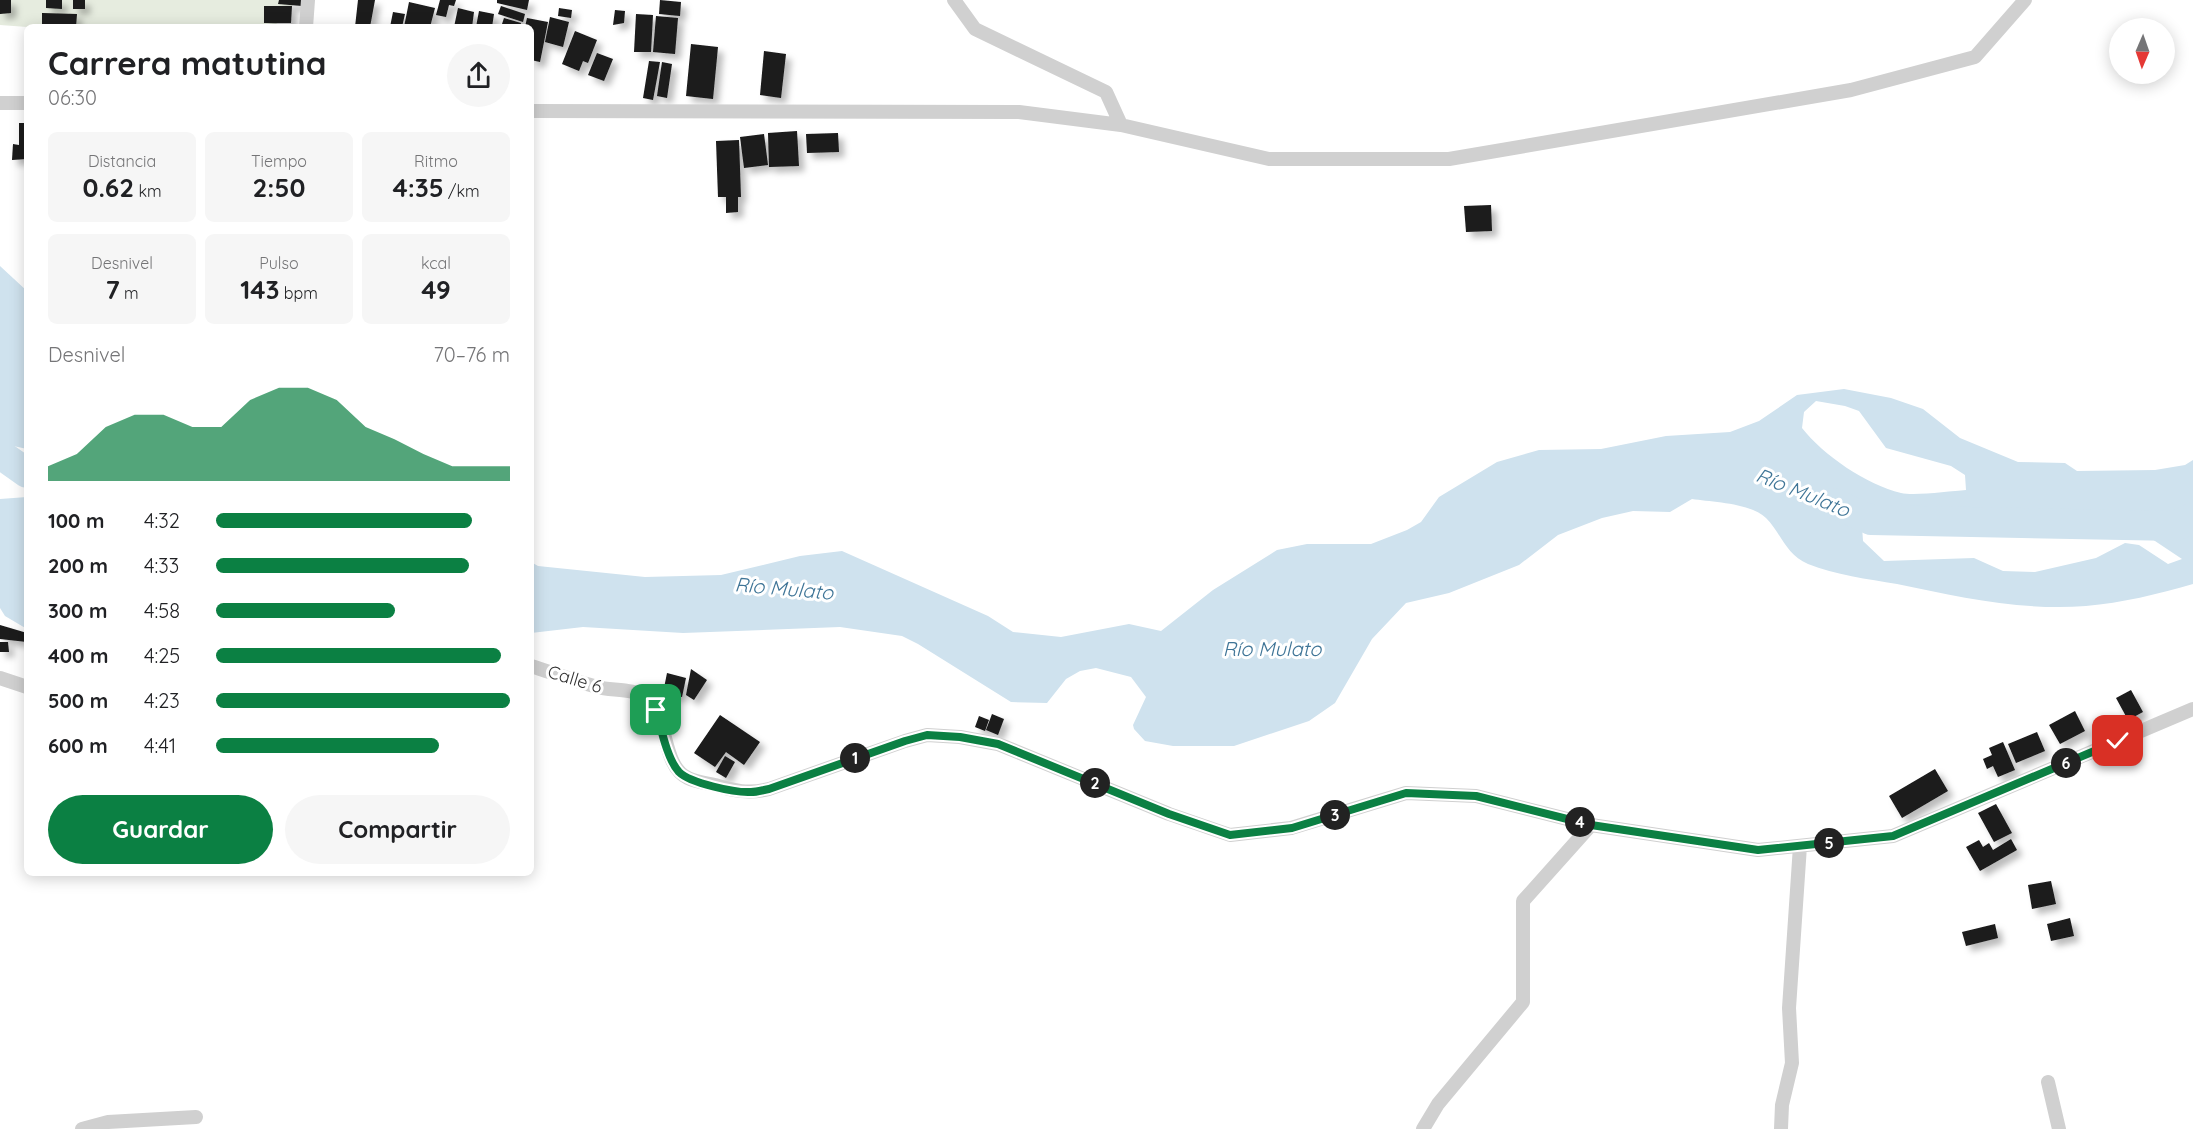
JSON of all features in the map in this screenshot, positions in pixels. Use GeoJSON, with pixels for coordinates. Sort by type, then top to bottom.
{"type":"FeatureCollection","features":[{"type":"Feature","properties":{"kind":"street"},"geometry":{"type":"LineString","coordinates":[[306,24],[308,0]]}},
{"type":"Feature","properties":{"kind":"street"},"geometry":{"type":"LineString","coordinates":[[954,0],[975,29],[1106,92],[1121,125]]}},
{"type":"Feature","properties":{"kind":"street"},"geometry":{"type":"LineString","coordinates":[[534,111],[1019,112],[1121,125],[1269,159],[1449,159],[1851,90],[1975,57],[2025,0]]}},
{"type":"Feature","properties":{"kind":"street"},"geometry":{"type":"LineString","coordinates":[[0,103],[24,103]]}},
{"type":"Feature","properties":{"kind":"street","name":"Calle 6"},"geometry":{"type":"LineString","coordinates":[[534,667],[599,688],[636,694],[646,698],[656,710],[672,760],[679,771],[687,778],[738,792],[753,793],[769,789],[927,735],[949,736],[998,744],[1169,814],[1230,835],[1292,828],[1406,793],[1476,796],[1591,825],[1758,850],[1893,836],[2193,710]]}},
{"type":"Feature","properties":{"kind":"street"},"geometry":{"type":"LineString","coordinates":[[0,678],[24,686]]}},
{"type":"Feature","properties":{"kind":"street"},"geometry":{"type":"LineString","coordinates":[[1423,1129],[1438,1104],[1523,1002],[1523,901],[1591,825]]}},
{"type":"Feature","properties":{"kind":"street"},"geometry":{"type":"LineString","coordinates":[[1781,1129],[1782,1105],[1792,1063],[1789,1008],[1800,846]]}},
{"type":"Feature","properties":{"kind":"street"},"geometry":{"type":"LineString","coordinates":[[2048,1082],[2059,1129]]}},
{"type":"Feature","properties":{"kind":"street"},"geometry":{"type":"LineString","coordinates":[[82,1129],[108,1122],[196,1117]]}},
{"type":"Feature","properties":{"kind":"shaded area"},"geometry":{"type":"Polygon","coordinates":[[[0,0],[296,0],[281,21],[276,24],[24,24],[24,27],[0,25],[0,0]]]}},
{"type":"Feature","properties":{"kind":"water"},"geometry":{"type":"Polygon","coordinates":[[[0,266],[24,288],[24,448],[0,443],[0,266]]]}},
{"type":"Feature","properties":{"kind":"water","name":"Río Mulato"},"geometry":{"type":"Polygon","coordinates":[[[1844,389],[1891,398],[1923,409],[1960,438],[2018,462],[2065,463],[2077,471],[2155,470],[2185,465],[2193,460],[2193,584],[2140,598],[2086,606],[2014,605],[1967,598],[1818,568],[1794,555],[1766,518],[1759,513],[1741,506],[1692,499],[1670,512],[1633,511],[1602,518],[1558,535],[1519,565],[1449,593],[1406,603],[1372,639],[1335,703],[1309,721],[1234,746],[1173,746],[1145,741],[1133,725],[1146,697],[1131,677],[1096,668],[1080,671],[1066,679],[1047,703],[1011,702],[902,636],[840,627],[683,633],[583,627],[534,633],[534,564],[645,577],[721,575],[800,556],[842,551],[988,616],[1013,632],[1061,637],[1129,624],[1161,631],[1213,590],[1277,550],[1307,544],[1371,544],[1407,530],[1421,522],[1439,497],[1497,462],[1539,450],[1601,449],[1666,436],[1730,432],[1759,421],[1797,395],[1844,389]],[[1816,401],[1804,412],[1802,428],[1847,468],[1874,483],[1901,493],[1924,494],[1966,490],[1965,475],[1951,466],[1886,448],[1859,411],[1816,401]],[[2007,509],[1961,515],[1872,514],[1862,526],[1863,541],[1884,561],[1974,558],[2003,571],[2035,572],[2096,558],[2125,543],[2139,545],[2168,564],[2182,559],[2131,525],[2086,513],[2007,509]]]}},
{"type":"Feature","properties":{"kind":"water"},"geometry":{"type":"Polygon","coordinates":[[[24,497],[24,627],[5,616],[0,608],[0,499],[24,497]]]}},
{"type":"Feature","properties":{"kind":"building"},"geometry":{"type":"Polygon","coordinates":[[[0,0],[11,0],[11,13],[0,14],[0,0]]]}},
{"type":"Feature","properties":{"kind":"building"},"geometry":{"type":"Polygon","coordinates":[[[46,0],[62,0],[62,9],[46,8],[46,0]]]}},
{"type":"Feature","properties":{"kind":"building"},"geometry":{"type":"Polygon","coordinates":[[[73,0],[85,0],[85,9],[73,9],[73,0]]]}},
{"type":"Feature","properties":{"kind":"building"},"geometry":{"type":"Polygon","coordinates":[[[279,0],[302,0],[302,6],[278,4],[279,0]]]}},
{"type":"Feature","properties":{"kind":"building"},"geometry":{"type":"Polygon","coordinates":[[[358,0],[375,0],[371,24],[355,24],[358,0]]]}},
{"type":"Feature","properties":{"kind":"building"},"geometry":{"type":"Polygon","coordinates":[[[440,0],[456,0],[454,6],[449,5],[446,17],[436,15],[440,0]]]}},
{"type":"Feature","properties":{"kind":"building"},"geometry":{"type":"Polygon","coordinates":[[[497,0],[529,0],[527,10],[497,3],[497,0]]]}},
{"type":"Feature","properties":{"kind":"building"},"geometry":{"type":"Polygon","coordinates":[[[660,0],[681,2],[680,16],[659,14],[660,0]]]}},
{"type":"Feature","properties":{"kind":"building"},"geometry":{"type":"Polygon","coordinates":[[[409,2],[435,8],[431,24],[405,24],[409,2]]]}},
{"type":"Feature","properties":{"kind":"building"},"geometry":{"type":"Polygon","coordinates":[[[264,6],[292,6],[291,23],[264,23],[264,6]]]}},
{"type":"Feature","properties":{"kind":"building"},"geometry":{"type":"Polygon","coordinates":[[[501,6],[525,14],[523,22],[498,14],[501,6]]]}},
{"type":"Feature","properties":{"kind":"building"},"geometry":{"type":"Polygon","coordinates":[[[458,8],[474,12],[472,24],[455,24],[458,8]]]}},
{"type":"Feature","properties":{"kind":"building"},"geometry":{"type":"Polygon","coordinates":[[[559,8],[572,10],[571,18],[558,16],[559,8]]]}},
{"type":"Feature","properties":{"kind":"building"},"geometry":{"type":"Polygon","coordinates":[[[615,10],[625,11],[624,23],[613,25],[615,10]]]}},
{"type":"Feature","properties":{"kind":"building"},"geometry":{"type":"Polygon","coordinates":[[[479,11],[494,14],[492,24],[477,24],[479,11]]]}},
{"type":"Feature","properties":{"kind":"building"},"geometry":{"type":"Polygon","coordinates":[[[393,12],[405,14],[403,24],[391,24],[393,12]]]}},
{"type":"Feature","properties":{"kind":"building"},"geometry":{"type":"Polygon","coordinates":[[[42,13],[77,14],[76,24],[42,24],[42,13]]]}},
{"type":"Feature","properties":{"kind":"building"},"geometry":{"type":"Polygon","coordinates":[[[636,14],[653,15],[651,52],[634,52],[636,14]]]}},
{"type":"Feature","properties":{"kind":"building"},"geometry":{"type":"Polygon","coordinates":[[[656,16],[678,18],[675,54],[653,52],[656,16]]]}},
{"type":"Feature","properties":{"kind":"building"},"geometry":{"type":"Polygon","coordinates":[[[550,17],[569,22],[563,47],[545,42],[550,17]]]}},
{"type":"Feature","properties":{"kind":"building"},"geometry":{"type":"Polygon","coordinates":[[[504,18],[521,23],[521,24],[502,24],[504,18]]]}},
{"type":"Feature","properties":{"kind":"building"},"geometry":{"type":"Polygon","coordinates":[[[527,18],[548,22],[540,62],[534,61],[534,24],[526,24],[527,18]]]}},
{"type":"Feature","properties":{"kind":"building"},"geometry":{"type":"Polygon","coordinates":[[[575,31],[597,40],[588,63],[583,61],[579,71],[562,64],[575,31]]]}},
{"type":"Feature","properties":{"kind":"building"},"geometry":{"type":"Polygon","coordinates":[[[691,44],[718,47],[713,99],[686,96],[691,44]]]}},
{"type":"Feature","properties":{"kind":"building"},"geometry":{"type":"Polygon","coordinates":[[[764,51],[786,54],[781,98],[760,95],[764,51]]]}},
{"type":"Feature","properties":{"kind":"building"},"geometry":{"type":"Polygon","coordinates":[[[597,53],[613,59],[604,81],[588,75],[597,53]]]}},
{"type":"Feature","properties":{"kind":"building"},"geometry":{"type":"Polygon","coordinates":[[[649,61],[660,62],[653,100],[643,98],[649,61]]]}},
{"type":"Feature","properties":{"kind":"building"},"geometry":{"type":"Polygon","coordinates":[[[662,62],[672,64],[667,98],[657,96],[662,62]]]}},
{"type":"Feature","properties":{"kind":"building"},"geometry":{"type":"Polygon","coordinates":[[[19,123],[24,123],[24,159],[12,160],[13,144],[19,145],[19,123]]]}},
{"type":"Feature","properties":{"kind":"building"},"geometry":{"type":"Polygon","coordinates":[[[797,131],[799,166],[769,167],[768,133],[797,131]]]}},
{"type":"Feature","properties":{"kind":"building"},"geometry":{"type":"Polygon","coordinates":[[[838,133],[839,152],[807,153],[806,134],[838,133]]]}},
{"type":"Feature","properties":{"kind":"building"},"geometry":{"type":"Polygon","coordinates":[[[764,134],[768,165],[744,168],[740,137],[764,134]]]}},
{"type":"Feature","properties":{"kind":"building"},"geometry":{"type":"Polygon","coordinates":[[[739,140],[741,197],[738,197],[738,212],[726,213],[726,197],[718,197],[716,141],[739,140]]]}},
{"type":"Feature","properties":{"kind":"building"},"geometry":{"type":"Polygon","coordinates":[[[1491,205],[1492,231],[1466,232],[1464,206],[1491,205]]]}},
{"type":"Feature","properties":{"kind":"building"},"geometry":{"type":"Polygon","coordinates":[[[0,625],[24,632],[24,642],[0,639],[0,625]]]}},
{"type":"Feature","properties":{"kind":"building"},"geometry":{"type":"Polygon","coordinates":[[[0,642],[8,642],[9,652],[0,652],[0,642]]]}},
{"type":"Feature","properties":{"kind":"building"},"geometry":{"type":"Polygon","coordinates":[[[691,669],[707,680],[694,700],[686,695],[691,669]]]}},
{"type":"Feature","properties":{"kind":"building"},"geometry":{"type":"Polygon","coordinates":[[[667,673],[686,678],[682,697],[663,693],[667,673]]]}},
{"type":"Feature","properties":{"kind":"building"},"geometry":{"type":"Polygon","coordinates":[[[2131,690],[2143,712],[2128,720],[2116,698],[2131,690]]]}},
{"type":"Feature","properties":{"kind":"building"},"geometry":{"type":"Polygon","coordinates":[[[2075,711],[2085,731],[2060,744],[2049,725],[2075,711]]]}},
{"type":"Feature","properties":{"kind":"building"},"geometry":{"type":"Polygon","coordinates":[[[992,714],[1004,719],[998,735],[986,730],[992,714]]]}},
{"type":"Feature","properties":{"kind":"building"},"geometry":{"type":"Polygon","coordinates":[[[720,715],[760,742],[744,765],[726,752],[715,767],[694,753],[720,715]]]}},
{"type":"Feature","properties":{"kind":"building"},"geometry":{"type":"Polygon","coordinates":[[[979,716],[989,720],[985,731],[975,727],[979,716]]]}},
{"type":"Feature","properties":{"kind":"building"},"geometry":{"type":"Polygon","coordinates":[[[2037,732],[2045,751],[2016,763],[2008,744],[2037,732]]]}},
{"type":"Feature","properties":{"kind":"building"},"geometry":{"type":"Polygon","coordinates":[[[2003,742],[2015,770],[1998,777],[1993,766],[1987,769],[1983,759],[1992,755],[1989,748],[2003,742]]]}},
{"type":"Feature","properties":{"kind":"building"},"geometry":{"type":"Polygon","coordinates":[[[725,756],[735,762],[726,778],[716,772],[725,756]]]}},
{"type":"Feature","properties":{"kind":"building"},"geometry":{"type":"Polygon","coordinates":[[[1935,769],[1948,791],[1902,818],[1889,796],[1935,769]]]}},
{"type":"Feature","properties":{"kind":"building"},"geometry":{"type":"Polygon","coordinates":[[[1996,804],[2012,833],[1994,842],[1978,813],[1996,804]]]}},
{"type":"Feature","properties":{"kind":"building"},"geometry":{"type":"Polygon","coordinates":[[[2011,839],[2017,850],[1980,871],[1966,847],[1979,840],[1983,847],[1989,843],[1993,850],[2011,839]]]}},
{"type":"Feature","properties":{"kind":"building"},"geometry":{"type":"Polygon","coordinates":[[[2051,881],[2056,904],[2032,909],[2028,885],[2051,881]]]}},
{"type":"Feature","properties":{"kind":"building"},"geometry":{"type":"Polygon","coordinates":[[[2070,918],[2074,936],[2051,941],[2047,924],[2070,918]]]}},
{"type":"Feature","properties":{"kind":"building"},"geometry":{"type":"Polygon","coordinates":[[[1995,924],[1998,938],[1966,946],[1962,932],[1995,924]]]}},
{"type":"Feature","properties":{"kind":"waterway","name":"Río Mulato"},"geometry":{"type":"LineString","coordinates":[[0,454],[24,471]]}},
{"type":"Feature","properties":{"kind":"waterway","name":"Río Mulato"},"geometry":{"type":"LineString","coordinates":[[1833,503],[1871,520],[2176,526],[2193,517]]}},
{"type":"Feature","properties":{"kind":"route"},"geometry":{"type":"LineString","coordinates":[[656,710],[672,760],[679,771],[687,778],[738,792],[753,793],[769,789],[872,751],[927,735],[960,737],[998,744],[1169,814],[1230,835],[1292,828],[1406,793],[1476,796],[1591,825],[1758,850],[1893,836],[2118,741]]}}]}
